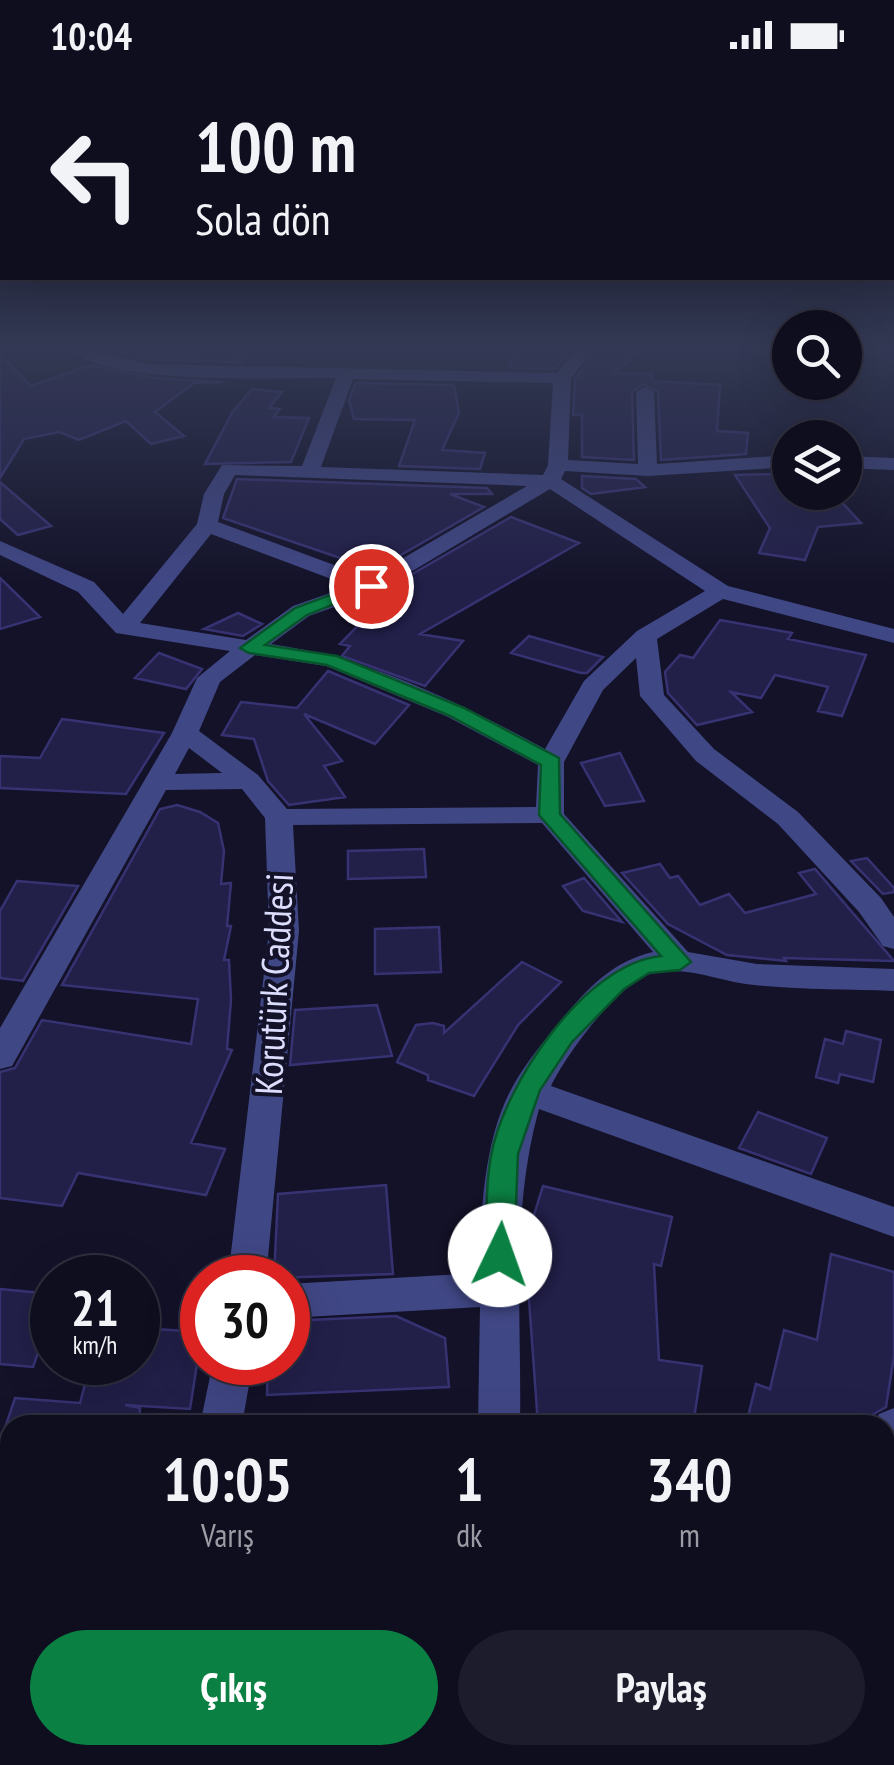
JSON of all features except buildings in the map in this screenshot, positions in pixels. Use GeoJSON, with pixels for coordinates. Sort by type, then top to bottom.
{"type":"FeatureCollection","features":[{"type":"Feature","properties":{"kind":"street"},"geometry":{"type":"LineString","coordinates":[[310,472],[326,427]]}},
{"type":"Feature","properties":{"kind":"street"},"geometry":{"type":"LineString","coordinates":[[554,473],[558,427]]}},
{"type":"Feature","properties":{"kind":"street"},"geometry":{"type":"LineString","coordinates":[[646,427],[648,470]]}},
{"type":"Feature","properties":{"kind":"street"},"geometry":{"type":"LineString","coordinates":[[124,628],[207,525],[214,494],[229,469],[554,473],[772,462]]}},
{"type":"Feature","properties":{"kind":"street"},"geometry":{"type":"LineString","coordinates":[[862,463],[894,464]]}},
{"type":"Feature","properties":{"kind":"street"},"geometry":{"type":"LineString","coordinates":[[0,1057],[185,732],[209,678],[301,611],[371,586],[554,473]]}},
{"type":"Feature","properties":{"kind":"street"},"geometry":{"type":"LineString","coordinates":[[554,473],[720,591],[894,636]]}},
{"type":"Feature","properties":{"kind":"street"},"geometry":{"type":"LineString","coordinates":[[207,525],[371,586]]}},
{"type":"Feature","properties":{"kind":"street"},"geometry":{"type":"LineString","coordinates":[[0,547],[86,587],[124,628],[331,660],[457,712],[552,762]]}},
{"type":"Feature","properties":{"kind":"street"},"geometry":{"type":"LineString","coordinates":[[680,962],[550,815],[552,762],[594,686],[646,636],[720,591]]}},
{"type":"Feature","properties":{"kind":"street"},"geometry":{"type":"LineString","coordinates":[[646,636],[652,696],[704,755],[788,818],[870,906],[894,940]]}},
{"type":"Feature","properties":{"kind":"street"},"geometry":{"type":"LineString","coordinates":[[185,732],[249,781],[279,816],[550,815]]}},
{"type":"Feature","properties":{"kind":"street"},"geometry":{"type":"LineString","coordinates":[[157,782],[249,781]]}},
{"type":"Feature","properties":{"kind":"street","name":"Korutürk Caddesi"},"geometry":{"type":"LineString","coordinates":[[249,1255],[284,931],[279,816]]}},
{"type":"Feature","properties":{"kind":"street"},"geometry":{"type":"LineString","coordinates":[[498,1415],[504,1154],[527,1091],[563,1036],[616,983],[643,966],[680,962],[754,975],[894,980]]}},
{"type":"Feature","properties":{"kind":"street"},"geometry":{"type":"LineString","coordinates":[[527,1091],[894,1222]]}},
{"type":"Feature","properties":{"kind":"street"},"geometry":{"type":"LineString","coordinates":[[310,1300],[498,1289]]}},
{"type":"Feature","properties":{"kind":"street"},"geometry":{"type":"LineString","coordinates":[[223,1415],[228,1385]]}},
{"type":"Feature","properties":{"kind":"route"},"geometry":{"type":"LineString","coordinates":[[371,586],[301,611],[249,648],[331,660],[457,712],[552,762],[550,815],[680,962],[643,966],[616,983],[563,1036],[528,1088],[504,1154],[500,1255]]}}]}
